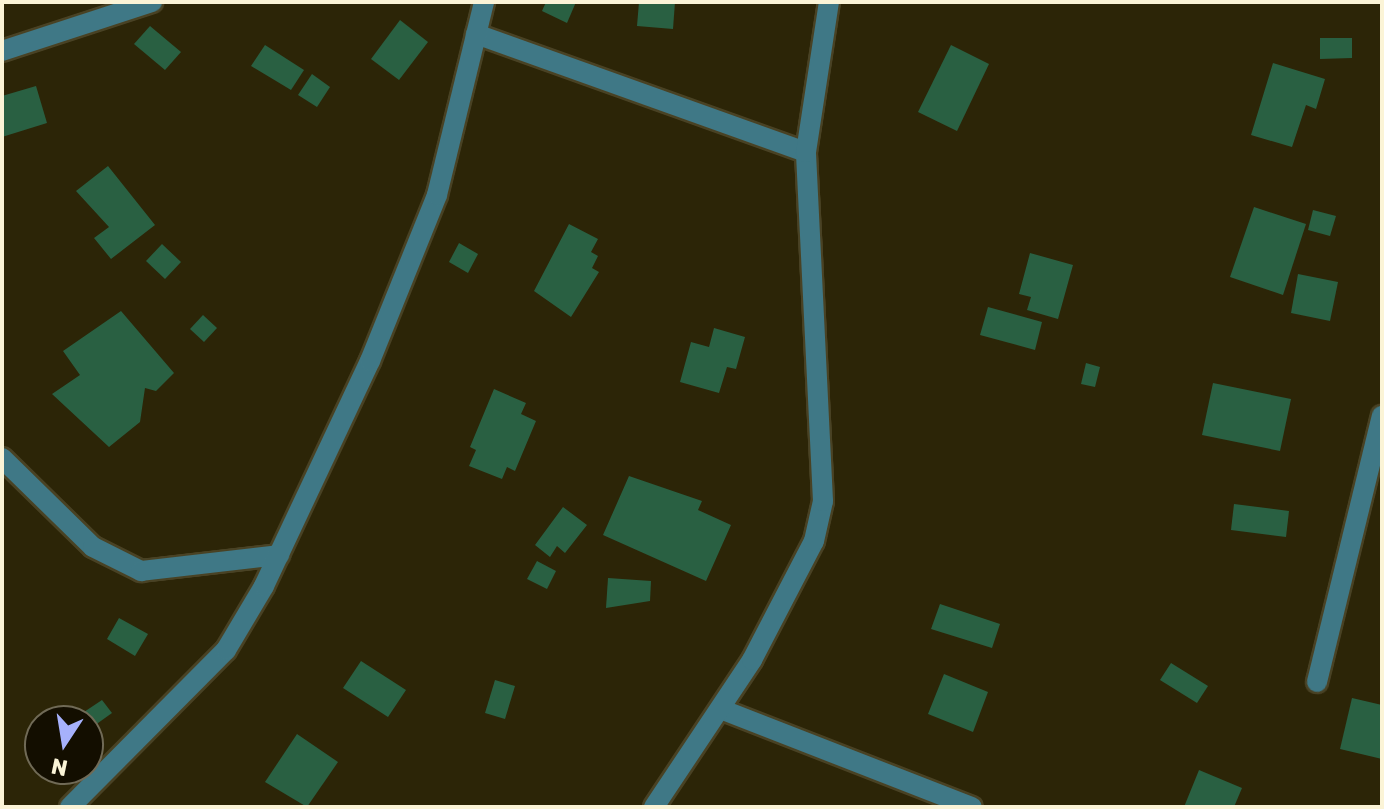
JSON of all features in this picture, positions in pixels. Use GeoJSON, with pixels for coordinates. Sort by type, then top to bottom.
{"type":"FeatureCollection","features":[{"type":"Feature","properties":{"kind":"street"},"geometry":{"type":"LineString","coordinates":[[2,51],[152,2]]}},
{"type":"Feature","properties":{"kind":"street"},"geometry":{"type":"LineString","coordinates":[[70,807],[226,650],[279,555],[370,361],[437,195],[484,2]]}},
{"type":"Feature","properties":{"kind":"street"},"geometry":{"type":"LineString","coordinates":[[654,807],[723,710],[814,541],[823,501],[806,152],[829,2]]}},
{"type":"Feature","properties":{"kind":"street"},"geometry":{"type":"LineString","coordinates":[[476,34],[806,152]]}},
{"type":"Feature","properties":{"kind":"street"},"geometry":{"type":"LineString","coordinates":[[1317,682],[1382,416]]}},
{"type":"Feature","properties":{"kind":"street"},"geometry":{"type":"LineString","coordinates":[[2,458],[93,547],[141,571],[279,555]]}},
{"type":"Feature","properties":{"kind":"street"},"geometry":{"type":"LineString","coordinates":[[723,710],[972,807]]}},
{"type":"Feature","properties":{"kind":"building"},"geometry":{"type":"Polygon","coordinates":[[[546,2],[576,2],[567,23],[542,11],[546,2]]]}},
{"type":"Feature","properties":{"kind":"building"},"geometry":{"type":"Polygon","coordinates":[[[639,2],[675,2],[673,29],[637,26],[639,2]]]}},
{"type":"Feature","properties":{"kind":"building"},"geometry":{"type":"Polygon","coordinates":[[[400,20],[428,42],[399,80],[371,59],[400,20]]]}},
{"type":"Feature","properties":{"kind":"building"},"geometry":{"type":"Polygon","coordinates":[[[150,26],[181,52],[165,70],[134,44],[150,26]]]}},
{"type":"Feature","properties":{"kind":"building"},"geometry":{"type":"Polygon","coordinates":[[[1320,38],[1352,38],[1352,58],[1320,59],[1320,38]]]}},
{"type":"Feature","properties":{"kind":"building"},"geometry":{"type":"Polygon","coordinates":[[[265,45],[304,70],[291,90],[251,66],[265,45]]]}},
{"type":"Feature","properties":{"kind":"building"},"geometry":{"type":"Polygon","coordinates":[[[951,45],[989,64],[957,131],[918,112],[951,45]]]}},
{"type":"Feature","properties":{"kind":"building"},"geometry":{"type":"Polygon","coordinates":[[[1273,63],[1325,79],[1316,109],[1306,105],[1292,147],[1251,135],[1273,63]]]}},
{"type":"Feature","properties":{"kind":"building"},"geometry":{"type":"Polygon","coordinates":[[[312,74],[330,87],[317,107],[298,95],[312,74]]]}},
{"type":"Feature","properties":{"kind":"building"},"geometry":{"type":"Polygon","coordinates":[[[36,86],[47,123],[2,137],[2,96],[36,86]]]}},
{"type":"Feature","properties":{"kind":"building"},"geometry":{"type":"Polygon","coordinates":[[[108,166],[155,225],[111,259],[94,238],[109,227],[76,191],[108,166]]]}},
{"type":"Feature","properties":{"kind":"building"},"geometry":{"type":"Polygon","coordinates":[[[1254,207],[1306,224],[1283,295],[1230,277],[1254,207]]]}},
{"type":"Feature","properties":{"kind":"building"},"geometry":{"type":"Polygon","coordinates":[[[1313,210],[1336,216],[1330,236],[1308,230],[1313,210]]]}},
{"type":"Feature","properties":{"kind":"building"},"geometry":{"type":"Polygon","coordinates":[[[569,224],[598,239],[591,252],[598,256],[592,268],[599,272],[571,317],[534,291],[569,224]]]}},
{"type":"Feature","properties":{"kind":"building"},"geometry":{"type":"Polygon","coordinates":[[[459,243],[478,254],[468,273],[449,262],[459,243]]]}},
{"type":"Feature","properties":{"kind":"building"},"geometry":{"type":"Polygon","coordinates":[[[162,244],[181,262],[165,279],[146,261],[162,244]]]}},
{"type":"Feature","properties":{"kind":"building"},"geometry":{"type":"Polygon","coordinates":[[[1030,253],[1073,265],[1058,319],[1027,310],[1031,297],[1019,294],[1030,253]]]}},
{"type":"Feature","properties":{"kind":"building"},"geometry":{"type":"Polygon","coordinates":[[[1298,274],[1338,282],[1330,321],[1291,313],[1298,274]]]}},
{"type":"Feature","properties":{"kind":"building"},"geometry":{"type":"Polygon","coordinates":[[[988,307],[1042,322],[1035,350],[980,335],[988,307]]]}},
{"type":"Feature","properties":{"kind":"building"},"geometry":{"type":"Polygon","coordinates":[[[121,311],[174,373],[156,391],[145,388],[140,422],[109,447],[52,394],[80,375],[63,351],[121,311]]]}},
{"type":"Feature","properties":{"kind":"building"},"geometry":{"type":"Polygon","coordinates":[[[203,315],[217,328],[204,342],[190,329],[203,315]]]}},
{"type":"Feature","properties":{"kind":"building"},"geometry":{"type":"Polygon","coordinates":[[[714,328],[745,337],[736,369],[727,367],[719,393],[680,382],[691,342],[709,347],[714,328]]]}},
{"type":"Feature","properties":{"kind":"building"},"geometry":{"type":"Polygon","coordinates":[[[1086,363],[1100,367],[1095,387],[1081,384],[1086,363]]]}},
{"type":"Feature","properties":{"kind":"building"},"geometry":{"type":"Polygon","coordinates":[[[1213,383],[1291,399],[1280,451],[1202,435],[1213,383]]]}},
{"type":"Feature","properties":{"kind":"building"},"geometry":{"type":"Polygon","coordinates":[[[494,389],[526,403],[521,414],[536,421],[515,471],[507,467],[502,479],[469,466],[476,450],[470,447],[494,389]]]}},
{"type":"Feature","properties":{"kind":"building"},"geometry":{"type":"Polygon","coordinates":[[[629,476],[702,501],[698,510],[731,525],[706,581],[603,535],[629,476]]]}},
{"type":"Feature","properties":{"kind":"building"},"geometry":{"type":"Polygon","coordinates":[[[1234,504],[1289,511],[1286,537],[1231,530],[1234,504]]]}},
{"type":"Feature","properties":{"kind":"building"},"geometry":{"type":"Polygon","coordinates":[[[563,507],[587,525],[565,553],[557,546],[550,557],[535,545],[563,507]]]}},
{"type":"Feature","properties":{"kind":"building"},"geometry":{"type":"Polygon","coordinates":[[[537,561],[556,571],[547,589],[527,579],[537,561]]]}},
{"type":"Feature","properties":{"kind":"building"},"geometry":{"type":"Polygon","coordinates":[[[608,578],[651,581],[650,601],[606,608],[608,578]]]}},
{"type":"Feature","properties":{"kind":"building"},"geometry":{"type":"Polygon","coordinates":[[[940,604],[1000,624],[992,648],[931,629],[940,604]]]}},
{"type":"Feature","properties":{"kind":"building"},"geometry":{"type":"Polygon","coordinates":[[[119,618],[148,634],[135,656],[107,639],[119,618]]]}},
{"type":"Feature","properties":{"kind":"building"},"geometry":{"type":"Polygon","coordinates":[[[361,661],[406,690],[388,717],[343,688],[361,661]]]}},
{"type":"Feature","properties":{"kind":"building"},"geometry":{"type":"Polygon","coordinates":[[[1171,663],[1208,686],[1197,703],[1160,680],[1171,663]]]}},
{"type":"Feature","properties":{"kind":"building"},"geometry":{"type":"Polygon","coordinates":[[[944,674],[988,692],[973,732],[928,714],[944,674]]]}},
{"type":"Feature","properties":{"kind":"building"},"geometry":{"type":"Polygon","coordinates":[[[495,680],[515,686],[505,719],[485,713],[495,680]]]}},
{"type":"Feature","properties":{"kind":"building"},"geometry":{"type":"Polygon","coordinates":[[[1352,698],[1382,705],[1382,759],[1340,749],[1352,698]]]}},
{"type":"Feature","properties":{"kind":"building"},"geometry":{"type":"Polygon","coordinates":[[[102,700],[112,713],[104,719],[104,705],[94,705],[102,700]]]}},
{"type":"Feature","properties":{"kind":"building"},"geometry":{"type":"Polygon","coordinates":[[[297,734],[338,762],[307,807],[265,782],[297,734]]]}},
{"type":"Feature","properties":{"kind":"building"},"geometry":{"type":"Polygon","coordinates":[[[1199,770],[1242,788],[1234,807],[1184,807],[1199,770]]]}}]}
